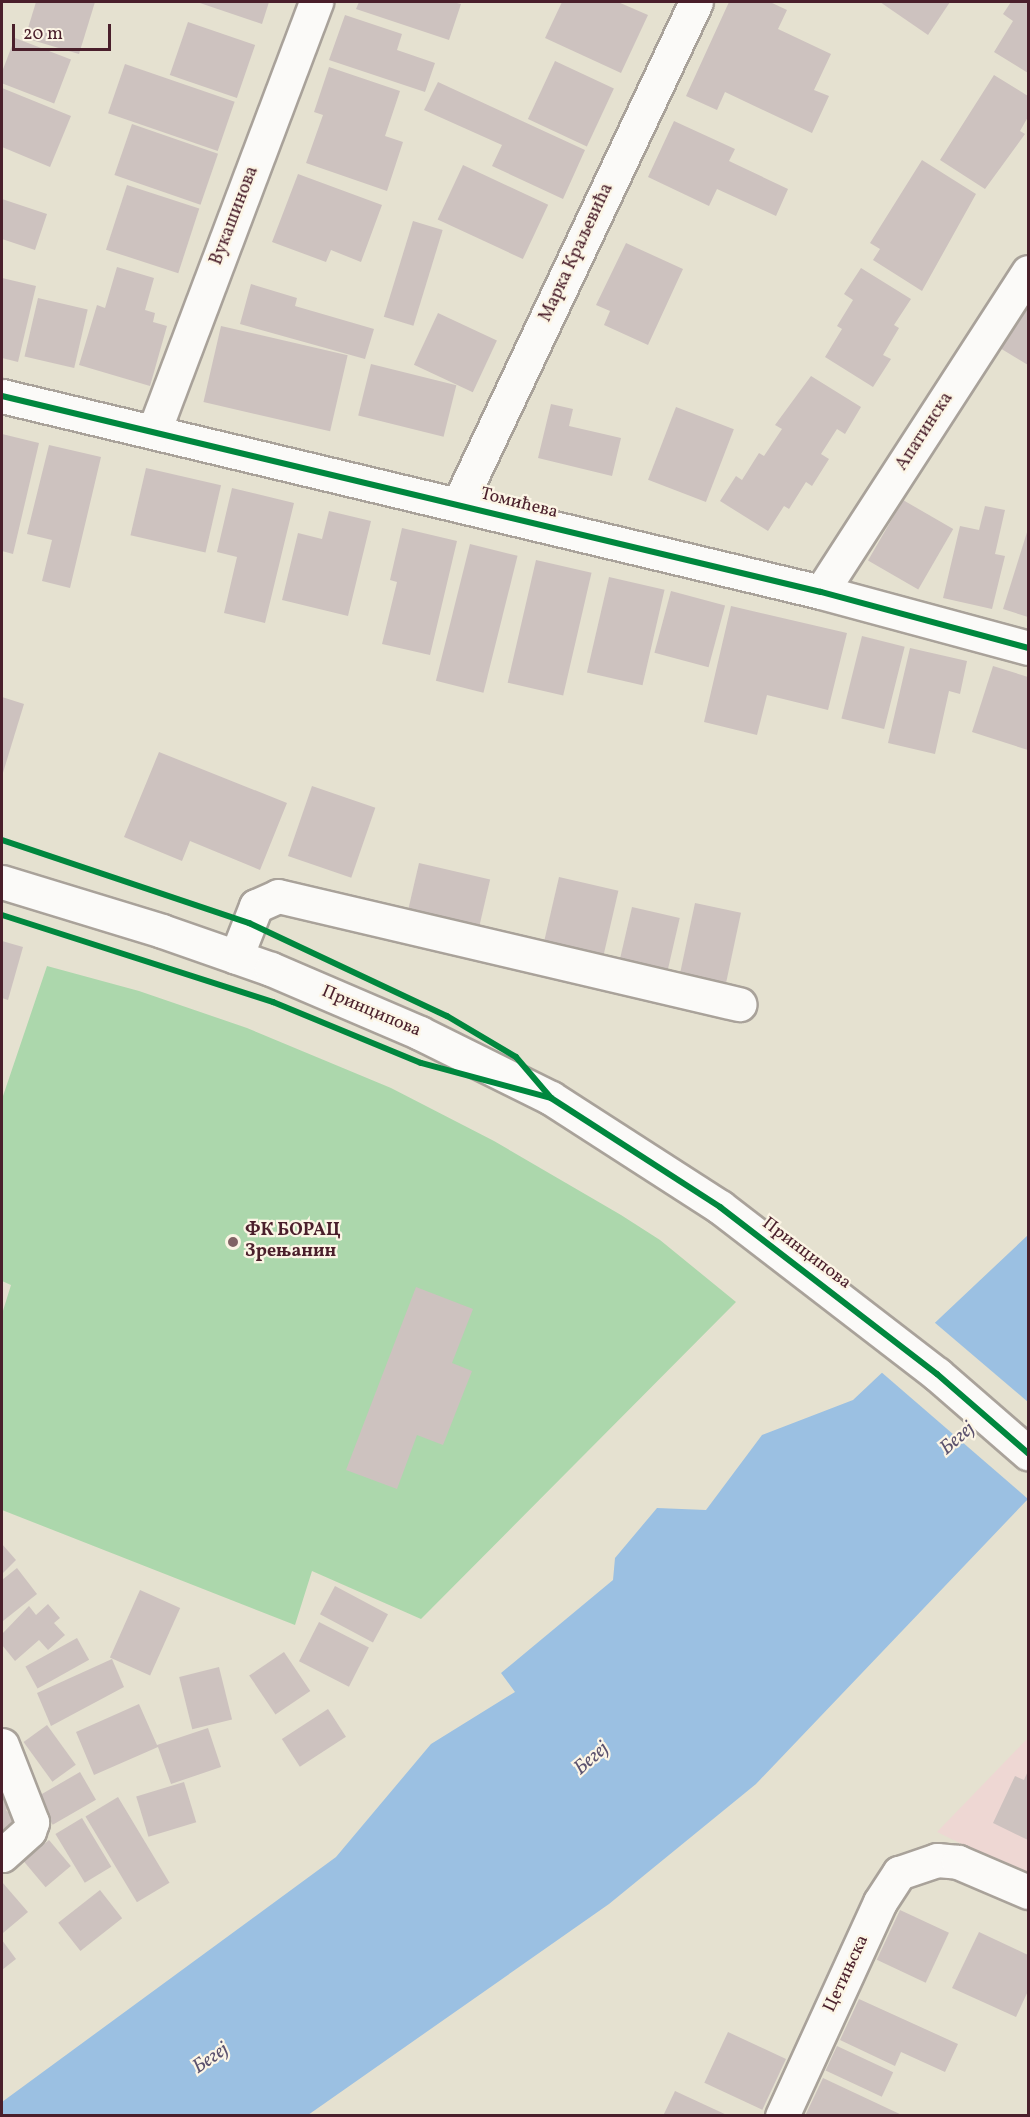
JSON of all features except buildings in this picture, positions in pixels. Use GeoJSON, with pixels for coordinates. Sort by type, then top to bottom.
{"type":"FeatureCollection","features":[{"type":"Feature","properties":{"kind":"street","name":"Вукашинова"},"geometry":{"type":"LineString","coordinates":[[154,431],[316,2]]}},
{"type":"Feature","properties":{"kind":"street","name":"Марка Краљевића"},"geometry":{"type":"LineString","coordinates":[[458,505],[696,2]]}},
{"type":"Feature","properties":{"kind":"street","name":"Апатинска"},"geometry":{"type":"LineString","coordinates":[[821,592],[1029,272]]}},
{"type":"Feature","properties":{"kind":"street","name":"Томићева"},"geometry":{"type":"LineString","coordinates":[[2,396],[821,592],[1029,648]]}},
{"type":"Feature","properties":{"kind":"street","name":"Принципова"},"geometry":{"type":"LineString","coordinates":[[2,882],[236,957],[420,1033],[551,1098],[720,1207],[937,1374],[1029,1453]]}},
{"type":"Feature","properties":{"kind":"street"},"geometry":{"type":"LineString","coordinates":[[236,957],[256,906],[278,896],[740,1004]]}},
{"type":"Feature","properties":{"kind":"street"},"geometry":{"type":"LineString","coordinates":[[2,1745],[32,1822],[29,1831],[2,1855]]}},
{"type":"Feature","properties":{"kind":"street","name":"Цетињска"},"geometry":{"type":"LineString","coordinates":[[782,2115],[880,1902],[899,1873],[938,1860],[981,1870],[1029,1892]]}},
{"type":"Feature","properties":{"kind":"shaded area"},"geometry":{"type":"Polygon","coordinates":[[[1028,1738],[1028,1876],[937,1832],[1028,1738]]]}},
{"type":"Feature","properties":{"kind":"green space"},"geometry":{"type":"Polygon","coordinates":[[[47,966],[139,991],[247,1028],[391,1088],[494,1141],[621,1215],[660,1240],[736,1302],[421,1619],[312,1571],[295,1625],[2,1510],[2,1314],[11,1285],[2,1281],[2,1099],[47,966]]]}},
{"type":"Feature","properties":{"kind":"water","name":"Бегеј"},"geometry":{"type":"Polygon","coordinates":[[[1028,1235],[1028,1499],[756,1784],[609,1904],[308,2115],[2,2116],[2,2102],[336,1857],[431,1744],[515,1692],[501,1673],[613,1580],[615,1558],[657,1508],[706,1510],[762,1435],[853,1400],[1028,1235]]]}},
{"type":"Feature","properties":{"kind":"pier"},"geometry":{"type":"Polygon","coordinates":[[[934,1322],[1028,1402],[1028,1499],[880,1371],[934,1322]]]}},
{"type":"Feature","properties":{"kind":"cycle path"},"geometry":{"type":"LineString","coordinates":[[2,396],[821,592],[1028,648]]}},
{"type":"Feature","properties":{"kind":"cycle path"},"geometry":{"type":"LineString","coordinates":[[2,840],[249,923],[447,1016],[516,1057],[551,1098],[720,1207],[937,1374],[1028,1453]]}},
{"type":"Feature","properties":{"kind":"cycle path"},"geometry":{"type":"LineString","coordinates":[[2,915],[273,1002],[421,1063],[551,1098]]}},
{"type":"Feature","properties":{"kind":"place","name":"ФК БОРАЦ Зрењанин"},"geometry":{"type":"Point","coordinates":[233,1242]}}]}
